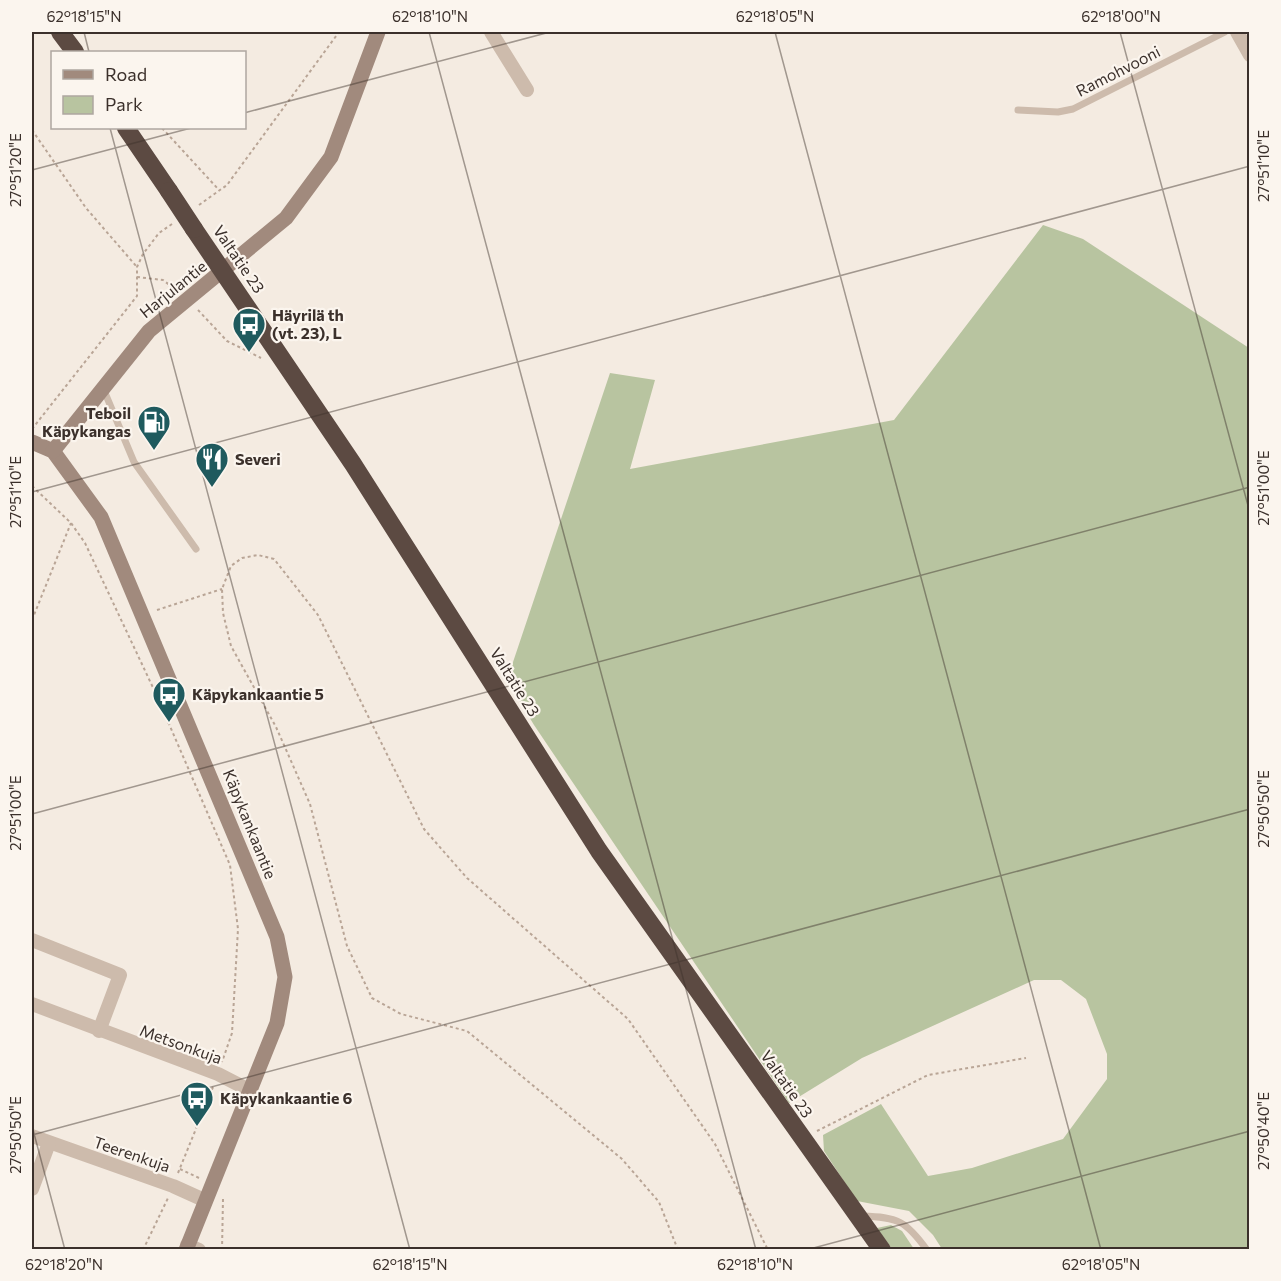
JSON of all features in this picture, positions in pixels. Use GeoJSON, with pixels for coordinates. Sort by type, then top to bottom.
{"type":"FeatureCollection","features":[{"type":"Feature","properties":{"kind":"highway"},"geometry":{"type":"LineString","coordinates":[[60,32],[74,51]]}},
{"type":"Feature","properties":{"kind":"highway","name":"Valtatie 23"},"geometry":{"type":"LineString","coordinates":[[127,129],[353,464],[599,851],[882,1250]]}},
{"type":"Feature","properties":{"kind":"street","name":"Harjulantie"},"geometry":{"type":"LineString","coordinates":[[53,451],[149,331],[186,298],[224,271],[286,218],[331,157],[378,32]]}},
{"type":"Feature","properties":{"kind":"street"},"geometry":{"type":"LineString","coordinates":[[491,32],[526,90]]}},
{"type":"Feature","properties":{"kind":"street"},"geometry":{"type":"LineString","coordinates":[[1237,32],[1250,55]]}},
{"type":"Feature","properties":{"kind":"street"},"geometry":{"type":"LineString","coordinates":[[32,442],[53,451]]}},
{"type":"Feature","properties":{"kind":"street","name":"Käpykankaantie"},"geometry":{"type":"LineString","coordinates":[[53,451],[101,517],[144,614],[277,937],[285,977],[277,1023],[251,1091],[204,1200],[190,1248]]}},
{"type":"Feature","properties":{"kind":"street"},"geometry":{"type":"LineString","coordinates":[[32,940],[120,975],[99,1031]]}},
{"type":"Feature","properties":{"kind":"street","name":"Metsonkuja"},"geometry":{"type":"LineString","coordinates":[[32,1004],[218,1074],[251,1091]]}},
{"type":"Feature","properties":{"kind":"street","name":"Teerenkuja"},"geometry":{"type":"LineString","coordinates":[[32,1136],[173,1186],[204,1200]]}},
{"type":"Feature","properties":{"kind":"street"},"geometry":{"type":"LineString","coordinates":[[32,1189],[49,1143]]}},
{"type":"Feature","properties":{"kind":"lane","name":"Ramohvooni"},"geometry":{"type":"LineString","coordinates":[[1018,110],[1058,112],[1073,109],[1225,32]]}},
{"type":"Feature","properties":{"kind":"lane"},"geometry":{"type":"LineString","coordinates":[[103,388],[134,462],[196,549]]}},
{"type":"Feature","properties":{"kind":"lane"},"geometry":{"type":"LineString","coordinates":[[857,1216],[887,1217],[901,1221],[914,1231],[927,1250]]}},
{"type":"Feature","properties":{"kind":"path"},"geometry":{"type":"LineString","coordinates":[[163,129],[219,190]]}},
{"type":"Feature","properties":{"kind":"path"},"geometry":{"type":"LineString","coordinates":[[32,130],[86,208],[137,267]]}},
{"type":"Feature","properties":{"kind":"path"},"geometry":{"type":"LineString","coordinates":[[137,277],[163,280],[186,298],[227,341],[290,370]]}},
{"type":"Feature","properties":{"kind":"path"},"geometry":{"type":"LineString","coordinates":[[32,486],[71,523],[85,543],[110,595],[121,625],[156,694],[230,866],[238,929],[232,1033],[180,1170],[143,1250]]}},
{"type":"Feature","properties":{"kind":"path"},"geometry":{"type":"LineString","coordinates":[[32,620],[71,523]]}},
{"type":"Feature","properties":{"kind":"path"},"geometry":{"type":"LineString","coordinates":[[678,1250],[659,1202],[622,1158],[467,1031],[401,1014],[372,998],[347,946],[310,804],[276,727],[231,646],[223,612],[222,589],[231,566],[242,558],[258,555],[274,559],[318,615],[424,829],[467,878],[628,1019],[715,1144],[768,1250]]}},
{"type":"Feature","properties":{"kind":"path"},"geometry":{"type":"LineString","coordinates":[[121,625],[144,614],[222,589]]}},
{"type":"Feature","properties":{"kind":"path"},"geometry":{"type":"LineString","coordinates":[[802,1138],[928,1075],[1026,1058]]}},
{"type":"Feature","properties":{"kind":"path"},"geometry":{"type":"LineString","coordinates":[[180,1170],[224,1191],[222,1250]]}},
{"type":"Feature","properties":{"kind":"green space"},"geometry":{"type":"Polygon","coordinates":[[[1043,225],[1083,239],[1249,348],[1249,1249],[942,1249],[933,1235],[909,1211],[857,1201],[824,1151],[823,1135],[881,1104],[928,1176],[972,1168],[1063,1139],[1107,1079],[1107,1054],[1086,999],[1061,980],[1034,980],[862,1058],[789,1103],[534,725],[507,680],[610,373],[655,380],[630,469],[894,420],[1043,225]]]}},
{"type":"Feature","properties":{"kind":"green space"},"geometry":{"type":"Polygon","coordinates":[[[891,1225],[902,1231],[914,1249],[892,1249],[877,1228],[891,1225]]]}},
{"type":"Feature","properties":{"kind":"place","name":"Häyrilä th (vt. 23), L"},"geometry":{"type":"Point","coordinates":[249,353]}},
{"type":"Feature","properties":{"kind":"place","name":"Teboil Käpykangas"},"geometry":{"type":"Point","coordinates":[154,451]}},
{"type":"Feature","properties":{"kind":"place","name":"Severi"},"geometry":{"type":"Point","coordinates":[212,488]}},
{"type":"Feature","properties":{"kind":"place","name":"Käpykankaantie 5"},"geometry":{"type":"Point","coordinates":[169,723]}},
{"type":"Feature","properties":{"kind":"place","name":"Käpykankaantie 6"},"geometry":{"type":"Point","coordinates":[197,1127]}}]}
